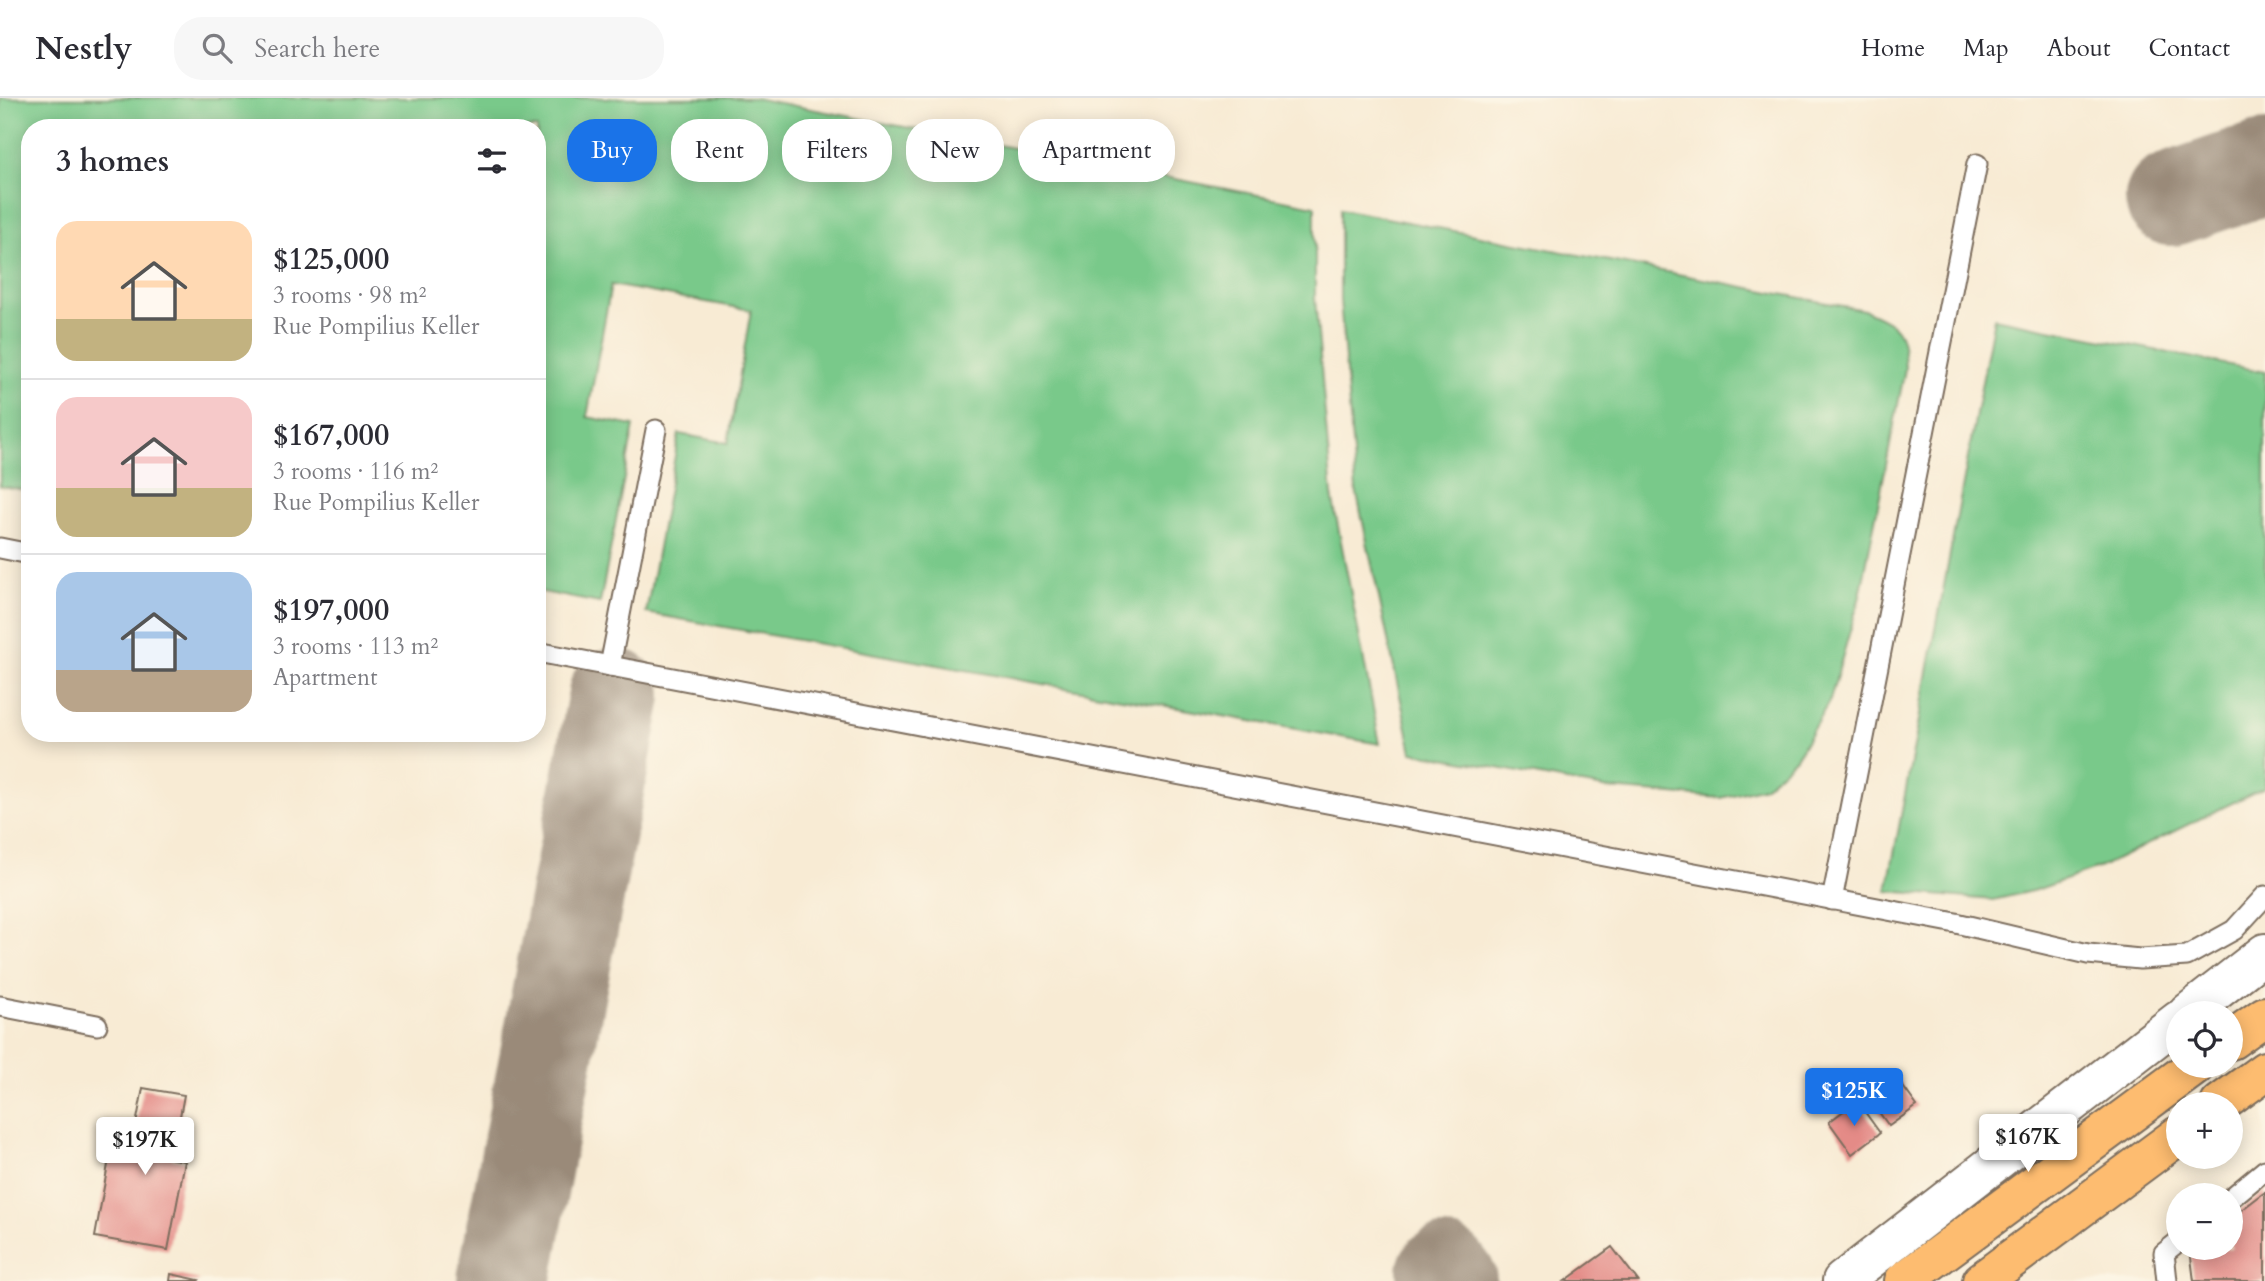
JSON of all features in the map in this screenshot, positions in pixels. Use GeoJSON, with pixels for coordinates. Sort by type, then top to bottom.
{"type":"FeatureCollection","features":[{"type":"Feature","properties":{"kind":"main road"},"geometry":{"type":"LineString","coordinates":[[2243,1032],[2265,1016]]}},
{"type":"Feature","properties":{"kind":"main road"},"geometry":{"type":"LineString","coordinates":[[2236,1092],[2265,1071]]}},
{"type":"Feature","properties":{"kind":"main road"},"geometry":{"type":"LineString","coordinates":[[1904,1281],[2179,1078]]}},
{"type":"Feature","properties":{"kind":"main road"},"geometry":{"type":"LineString","coordinates":[[1982,1281],[2166,1145]]}},
{"type":"Feature","properties":{"kind":"street"},"geometry":{"type":"LineString","coordinates":[[2203,1001],[2265,953]]}},
{"type":"Feature","properties":{"kind":"street"},"geometry":{"type":"LineString","coordinates":[[1842,1281],[2166,1030]]}},
{"type":"Feature","properties":{"kind":"lane"},"geometry":{"type":"LineString","coordinates":[[1832,900],[1977,164]]}},
{"type":"Feature","properties":{"kind":"lane"},"geometry":{"type":"LineString","coordinates":[[610,666],[656,430]]}},
{"type":"Feature","properties":{"kind":"lane"},"geometry":{"type":"LineString","coordinates":[[0,548],[21,552]]}},
{"type":"Feature","properties":{"kind":"lane"},"geometry":{"type":"LineString","coordinates":[[546,654],[1956,923],[2088,954],[2140,959],[2188,956],[2234,930],[2265,897]]}},
{"type":"Feature","properties":{"kind":"lane"},"geometry":{"type":"LineString","coordinates":[[0,1006],[97,1025]]}},
{"type":"Feature","properties":{"kind":"lane"},"geometry":{"type":"LineString","coordinates":[[2243,1188],[2265,1170]]}},
{"type":"Feature","properties":{"kind":"lane"},"geometry":{"type":"LineString","coordinates":[[2166,1251],[2166,1281]]}},
{"type":"Feature","properties":{"kind":"green space"},"geometry":{"type":"Polygon","coordinates":[[[0,98],[754,98],[863,119],[782,119],[782,182],[892,182],[892,125],[906,127],[906,182],[1004,182],[1004,146],[1018,149],[1018,182],[1175,182],[1175,179],[1315,206],[1315,298],[1332,495],[1380,744],[646,613],[679,434],[728,443],[751,310],[611,285],[587,417],[634,426],[600,603],[546,593],[546,119],[21,119],[21,490],[0,486],[0,98]]]}},
{"type":"Feature","properties":{"kind":"green space"},"geometry":{"type":"Polygon","coordinates":[[[1340,209],[1864,310],[1886,320],[1898,330],[1903,345],[1905,369],[1860,596],[1830,700],[1796,758],[1764,787],[1721,798],[1609,789],[1412,752],[1356,490],[1340,300],[1340,209]]]}},
{"type":"Feature","properties":{"kind":"green space"},"geometry":{"type":"Polygon","coordinates":[[[1994,318],[2265,372],[2265,787],[2101,867],[2036,890],[1993,900],[1887,891],[1994,318]]]}},
{"type":"Feature","properties":{"kind":"building"},"geometry":{"type":"Polygon","coordinates":[[[1894,1074],[1917,1106],[1889,1126],[1866,1094],[1894,1074]]]}},
{"type":"Feature","properties":{"kind":"building"},"geometry":{"type":"Polygon","coordinates":[[[143,1088],[184,1095],[172,1159],[185,1161],[168,1250],[95,1237],[111,1148],[131,1151],[143,1088]]]}},
{"type":"Feature","properties":{"kind":"building"},"geometry":{"type":"Polygon","coordinates":[[[1857,1101],[1880,1133],[1852,1154],[1829,1122],[1857,1101]]]}},
{"type":"Feature","properties":{"kind":"building"},"geometry":{"type":"Polygon","coordinates":[[[2265,1192],[2265,1281],[2194,1281],[2191,1260],[2243,1260],[2243,1209],[2265,1192]]]}},
{"type":"Feature","properties":{"kind":"building"},"geometry":{"type":"Polygon","coordinates":[[[1612,1247],[1638,1281],[1565,1281],[1612,1247]]]}},
{"type":"Feature","properties":{"kind":"building"},"geometry":{"type":"Polygon","coordinates":[[[171,1274],[199,1280],[170,1281],[171,1274]]]}},
{"type":"Feature","properties":{"kind":"taxiway"},"geometry":{"type":"LineString","coordinates":[[2172,199],[2265,167]]}},
{"type":"Feature","properties":{"kind":"taxiway"},"geometry":{"type":"LineString","coordinates":[[504,1281],[615,695]]}},
{"type":"Feature","properties":{"kind":"taxiway"},"geometry":{"type":"LineString","coordinates":[[1444,1273],[1450,1281]]}}]}
